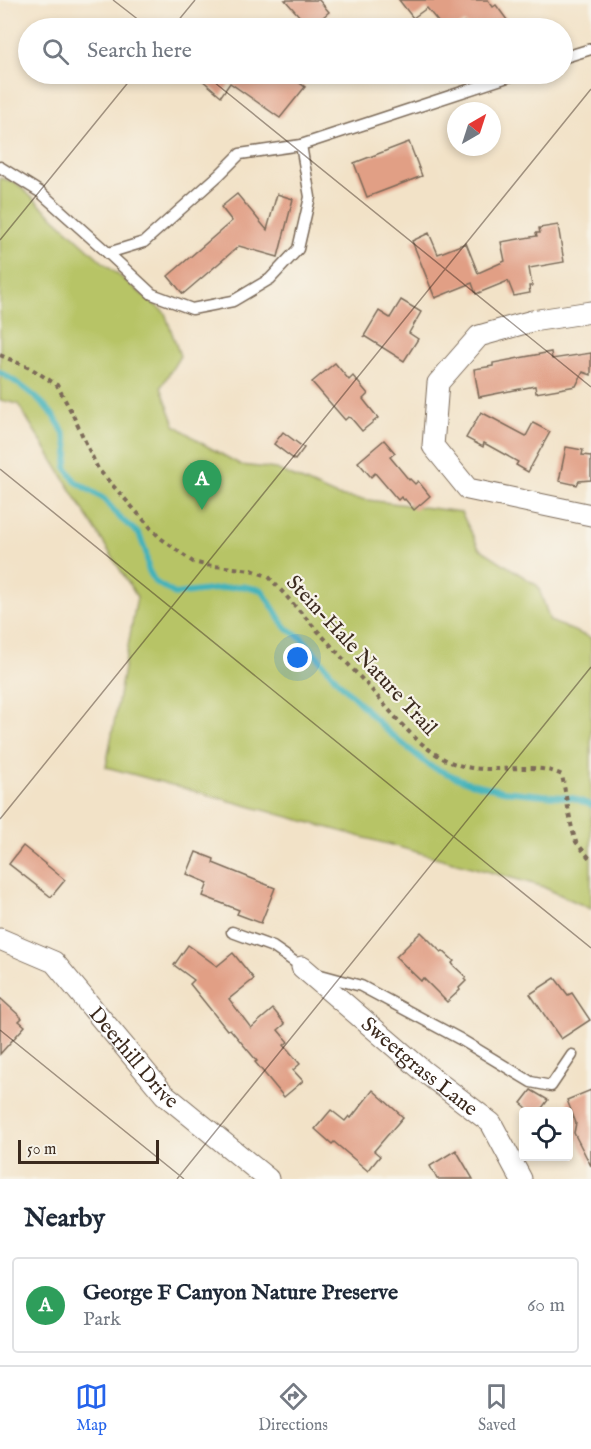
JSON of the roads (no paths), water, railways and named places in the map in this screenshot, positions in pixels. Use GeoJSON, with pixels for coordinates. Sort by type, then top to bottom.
{"type":"FeatureCollection","features":[{"type":"Feature","properties":{"kind":"street"},"geometry":{"type":"LineString","coordinates":[[591,312],[532,321],[479,336],[438,383],[433,446],[468,489],[591,515]]}},
{"type":"Feature","properties":{"kind":"street","name":"Deerhill Drive"},"geometry":{"type":"LineString","coordinates":[[0,939],[54,962],[164,1094],[268,1179]]}},
{"type":"Feature","properties":{"kind":"street","name":"Sweetgrass Lane"},"geometry":{"type":"LineString","coordinates":[[305,969],[422,1070],[491,1123],[521,1179]]}},
{"type":"Feature","properties":{"kind":"lane"},"geometry":{"type":"LineString","coordinates":[[573,55],[591,49]]}},
{"type":"Feature","properties":{"kind":"lane"},"geometry":{"type":"LineString","coordinates":[[108,253],[144,242],[240,154],[301,145],[486,84]]}},
{"type":"Feature","properties":{"kind":"lane"},"geometry":{"type":"LineString","coordinates":[[0,167],[40,192],[152,294],[192,309],[233,301],[270,279],[298,249],[310,197],[301,145]]}},
{"type":"Feature","properties":{"kind":"lane"},"geometry":{"type":"LineString","coordinates":[[232,932],[273,947],[305,969],[360,986],[460,1039],[531,1082],[551,1086],[572,1055]]}},
{"type":"Feature","properties":{"kind":"waterway"},"geometry":{"type":"LineString","coordinates":[[0,372],[32,394],[51,413],[65,435],[68,448],[66,467],[75,481],[104,499],[121,519],[139,534],[146,552],[148,569],[155,582],[175,594],[241,586],[262,590],[285,627],[302,638],[338,681],[386,730],[430,766],[467,782],[503,791],[573,798],[591,805]]}},
{"type":"Feature","properties":{"kind":"place","name":"George F Canyon Nature Preserve"},"geometry":{"type":"Point","coordinates":[202,510]}}]}
